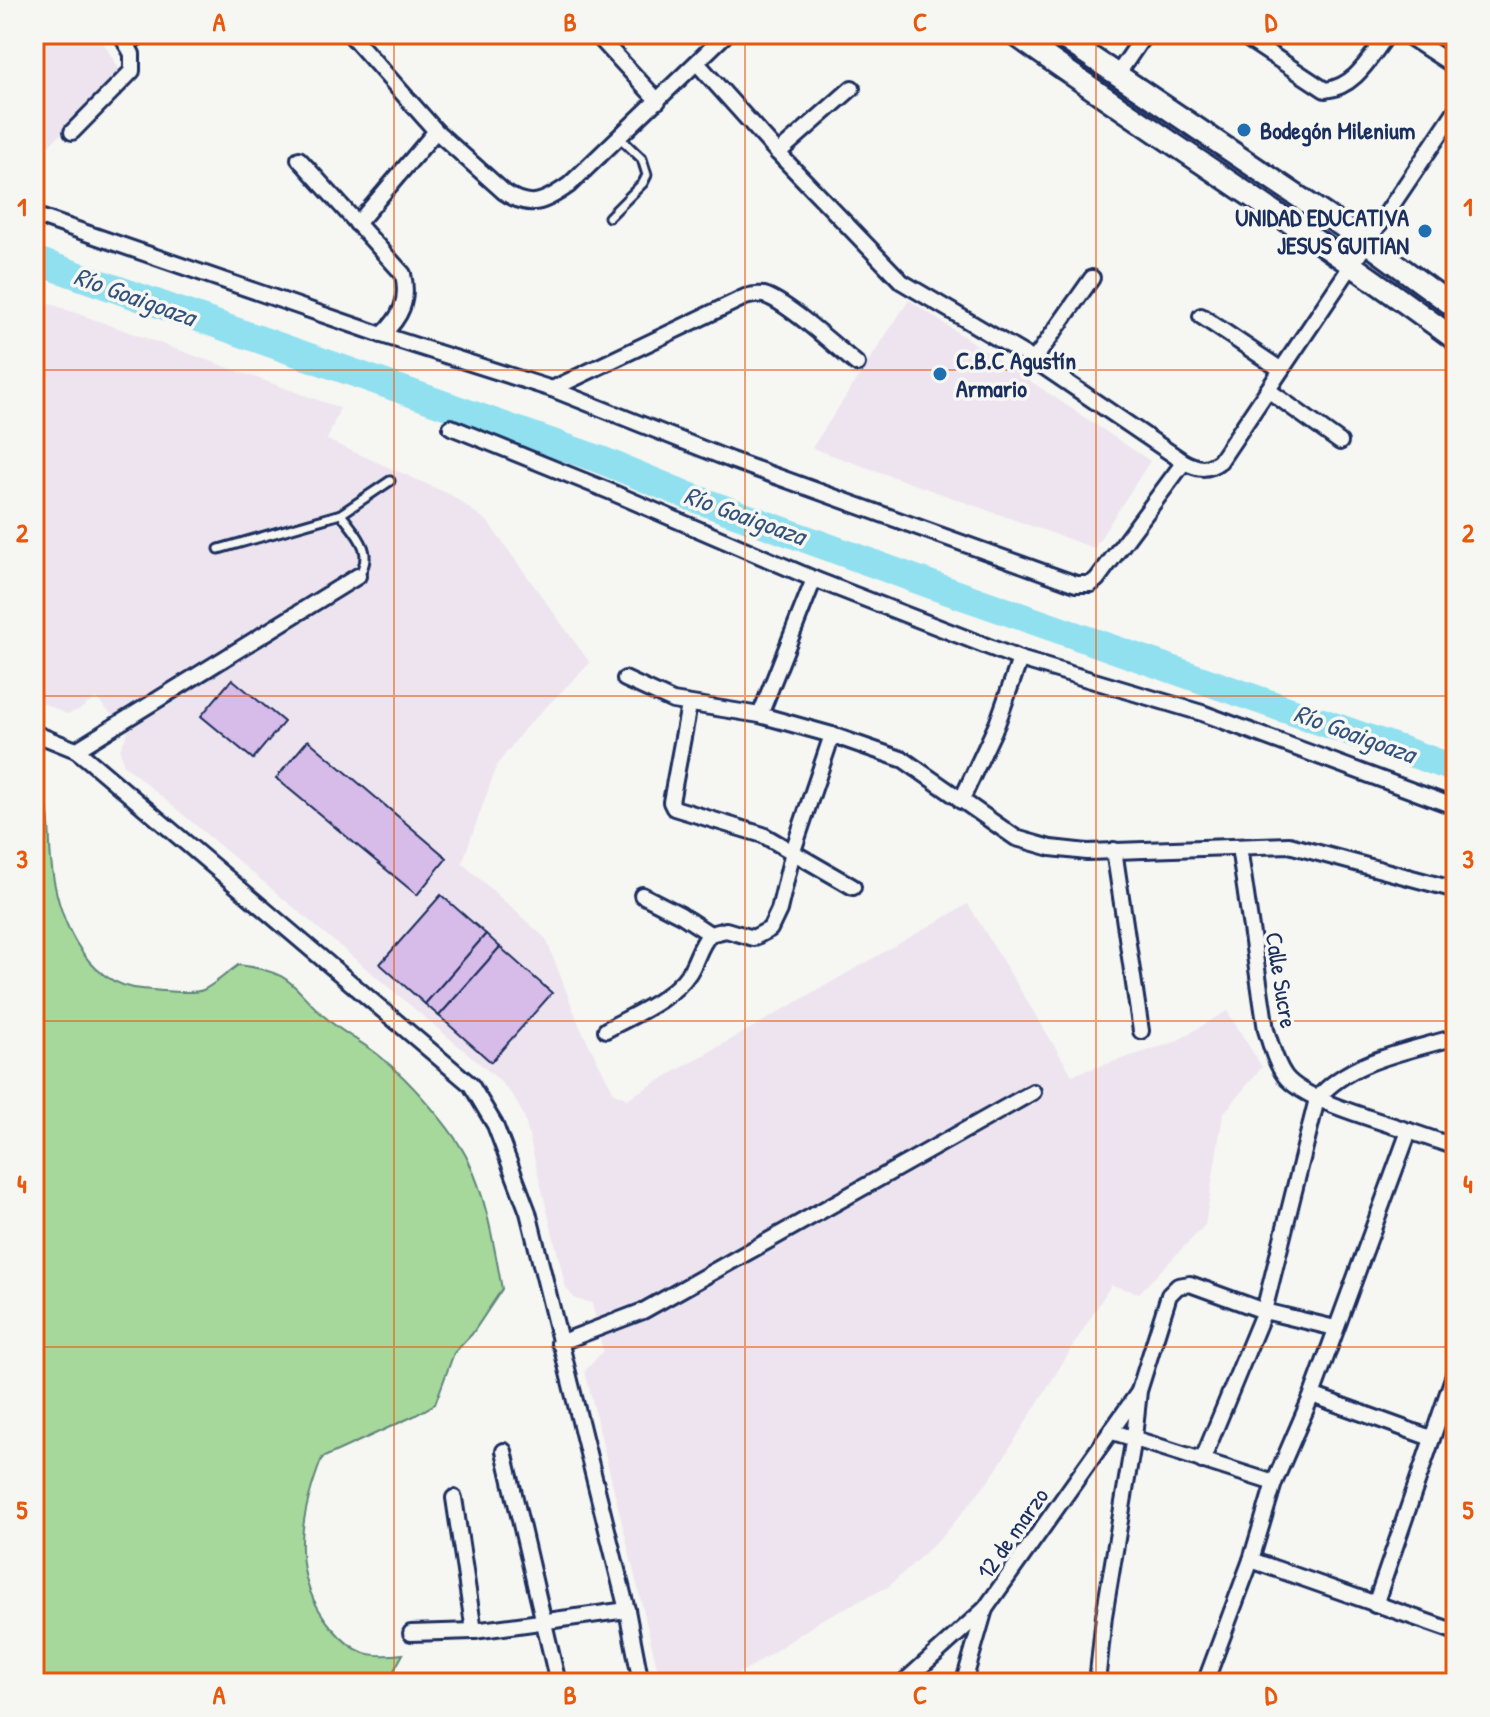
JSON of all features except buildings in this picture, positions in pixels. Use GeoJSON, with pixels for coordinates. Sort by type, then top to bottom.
{"type":"FeatureCollection","features":[{"type":"Feature","properties":{"kind":"main road"},"geometry":{"type":"LineString","coordinates":[[1014,34],[1456,340]]}},
{"type":"Feature","properties":{"kind":"main road"},"geometry":{"type":"LineString","coordinates":[[1057,34],[1367,243],[1456,308]]}},
{"type":"Feature","properties":{"kind":"street"},"geometry":{"type":"LineString","coordinates":[[72,132],[129,76],[133,60],[124,39],[143,34]]}},
{"type":"Feature","properties":{"kind":"street"},"geometry":{"type":"LineString","coordinates":[[350,34],[436,131],[504,192],[516,200],[531,203],[569,185],[726,34]]}},
{"type":"Feature","properties":{"kind":"street"},"geometry":{"type":"LineString","coordinates":[[596,34],[658,101]]}},
{"type":"Feature","properties":{"kind":"street"},"geometry":{"type":"LineString","coordinates":[[1117,75],[1145,34]]}},
{"type":"Feature","properties":{"kind":"street"},"geometry":{"type":"LineString","coordinates":[[1240,34],[1325,90],[1341,89],[1353,80],[1388,34]]}},
{"type":"Feature","properties":{"kind":"street"},"geometry":{"type":"LineString","coordinates":[[1405,34],[1456,67]]}},
{"type":"Feature","properties":{"kind":"street"},"geometry":{"type":"LineString","coordinates":[[698,64],[902,282],[1034,360],[1184,462],[1204,469],[1220,461],[1456,110]]}},
{"type":"Feature","properties":{"kind":"street"},"geometry":{"type":"LineString","coordinates":[[778,153],[852,88]]}},
{"type":"Feature","properties":{"kind":"street"},"geometry":{"type":"LineString","coordinates":[[357,224],[436,131]]}},
{"type":"Feature","properties":{"kind":"street"},"geometry":{"type":"LineString","coordinates":[[299,159],[403,274],[406,290],[404,305],[398,319],[382,335]]}},
{"type":"Feature","properties":{"kind":"street"},"geometry":{"type":"LineString","coordinates":[[34,215],[382,335],[552,389],[731,460],[1076,584],[1091,584],[1097,579],[1184,462]]}},
{"type":"Feature","properties":{"kind":"street"},"geometry":{"type":"LineString","coordinates":[[1034,360],[1092,278]]}},
{"type":"Feature","properties":{"kind":"street"},"geometry":{"type":"LineString","coordinates":[[552,389],[745,297],[756,295],[769,297],[786,308],[857,364]]}},
{"type":"Feature","properties":{"kind":"street"},"geometry":{"type":"LineString","coordinates":[[1201,316],[1280,369]]}},
{"type":"Feature","properties":{"kind":"street"},"geometry":{"type":"LineString","coordinates":[[1268,390],[1340,442]]}},
{"type":"Feature","properties":{"kind":"street"},"geometry":{"type":"LineString","coordinates":[[451,427],[814,579],[1020,659],[1202,713],[1456,807]]}},
{"type":"Feature","properties":{"kind":"street"},"geometry":{"type":"LineString","coordinates":[[76,750],[358,576]]}},
{"type":"Feature","properties":{"kind":"street"},"geometry":{"type":"LineString","coordinates":[[760,715],[814,579]]}},
{"type":"Feature","properties":{"kind":"street"},"geometry":{"type":"LineString","coordinates":[[961,801],[997,724],[1020,659]]}},
{"type":"Feature","properties":{"kind":"street"},"geometry":{"type":"LineString","coordinates":[[625,679],[673,701],[760,715],[904,760],[1016,838],[1051,848],[1087,852],[1289,845],[1456,890]]}},
{"type":"Feature","properties":{"kind":"street"},"geometry":{"type":"LineString","coordinates":[[689,705],[671,802],[674,808],[763,835],[853,887]]}},
{"type":"Feature","properties":{"kind":"street"},"geometry":{"type":"LineString","coordinates":[[34,733],[76,750],[471,1085],[495,1125],[528,1212],[627,1610],[641,1683]]}},
{"type":"Feature","properties":{"kind":"street"},"geometry":{"type":"LineString","coordinates":[[606,1030],[680,984],[691,971],[696,955],[710,934],[726,930],[753,938],[770,929],[779,910],[793,851],[832,735]]}},
{"type":"Feature","properties":{"kind":"street","name":"Calle Sucre"},"geometry":{"type":"LineString","coordinates":[[1239,847],[1270,1043],[1286,1078],[1317,1099],[1456,1147]]}},
{"type":"Feature","properties":{"kind":"street"},"geometry":{"type":"LineString","coordinates":[[1114,850],[1141,1031]]}},
{"type":"Feature","properties":{"kind":"street"},"geometry":{"type":"LineString","coordinates":[[642,895],[710,934]]}},
{"type":"Feature","properties":{"kind":"street"},"geometry":{"type":"LineString","coordinates":[[1202,1461],[1264,1311],[1317,1099],[1329,1084],[1350,1072],[1456,1037]]}},
{"type":"Feature","properties":{"kind":"street"},"geometry":{"type":"LineString","coordinates":[[559,1343],[643,1311],[1033,1092]]}},
{"type":"Feature","properties":{"kind":"street"},"geometry":{"type":"LineString","coordinates":[[1205,1683],[1251,1560],[1274,1483],[1312,1395],[1409,1131]]}},
{"type":"Feature","properties":{"kind":"street"},"geometry":{"type":"LineString","coordinates":[[1097,1683],[1104,1616],[1139,1391],[1169,1295],[1178,1286],[1190,1284],[1264,1311],[1335,1328]]}},
{"type":"Feature","properties":{"kind":"street"},"geometry":{"type":"LineString","coordinates":[[1375,1605],[1456,1369]]}},
{"type":"Feature","properties":{"kind":"street","name":"12 de marzo"},"geometry":{"type":"LineString","coordinates":[[903,1683],[985,1609],[1139,1391]]}},
{"type":"Feature","properties":{"kind":"street"},"geometry":{"type":"LineString","coordinates":[[1312,1395],[1431,1438]]}},
{"type":"Feature","properties":{"kind":"street"},"geometry":{"type":"LineString","coordinates":[[1110,1431],[1274,1483]]}},
{"type":"Feature","properties":{"kind":"street"},"geometry":{"type":"LineString","coordinates":[[504,1451],[558,1683]]}},
{"type":"Feature","properties":{"kind":"street"},"geometry":{"type":"LineString","coordinates":[[454,1498],[474,1631]]}},
{"type":"Feature","properties":{"kind":"street"},"geometry":{"type":"LineString","coordinates":[[1251,1560],[1456,1632]]}},
{"type":"Feature","properties":{"kind":"street"},"geometry":{"type":"LineString","coordinates":[[961,1683],[985,1609]]}},
{"type":"Feature","properties":{"kind":"street"},"geometry":{"type":"LineString","coordinates":[[411,1633],[474,1631],[627,1610]]}},
{"type":"Feature","properties":{"kind":"lane"},"geometry":{"type":"LineString","coordinates":[[609,217],[643,183],[647,175],[642,159],[619,137]]}},
{"type":"Feature","properties":{"kind":"lane"},"geometry":{"type":"LineString","coordinates":[[219,549],[341,514],[390,481]]}},
{"type":"Feature","properties":{"kind":"lane"},"geometry":{"type":"LineString","coordinates":[[341,514],[366,549],[365,567],[358,576]]}},
{"type":"Feature","properties":{"kind":"shaded area"},"geometry":{"type":"Polygon","coordinates":[[[34,34],[98,34],[122,74],[34,160],[34,34]]]}},
{"type":"Feature","properties":{"kind":"shaded area"},"geometry":{"type":"Polygon","coordinates":[[[34,298],[340,408],[327,440],[451,495],[487,521],[590,663],[526,727],[497,765],[462,863],[546,939],[580,1027],[614,1093],[627,1099],[968,904],[1072,1075],[1175,1042],[1227,1011],[1262,1067],[1223,1114],[1205,1225],[1139,1293],[1111,1285],[991,1478],[943,1536],[888,1587],[824,1618],[754,1665],[720,1683],[661,1683],[585,1371],[603,1351],[592,1303],[575,1299],[566,1288],[524,1116],[514,1097],[498,1079],[124,765],[120,750],[128,732],[96,698],[67,714],[34,699],[34,298]]]}},
{"type":"Feature","properties":{"kind":"shaded area","name":"C.B.C Agustín Armario"},"geometry":{"type":"Polygon","coordinates":[[[909,300],[1150,461],[1094,548],[812,448],[909,300]]]}},
{"type":"Feature","properties":{"kind":"green space"},"geometry":{"type":"Polygon","coordinates":[[[34,777],[47,806],[54,880],[66,922],[88,959],[103,974],[121,984],[142,989],[183,992],[203,990],[238,965],[273,972],[292,984],[332,1023],[376,1053],[405,1079],[452,1134],[475,1175],[489,1223],[502,1289],[472,1334],[454,1353],[435,1404],[322,1458],[303,1524],[303,1567],[318,1608],[332,1628],[348,1644],[364,1653],[403,1654],[387,1683],[34,1683],[34,777]]]}},
{"type":"Feature","properties":{"kind":"waterway","name":"Río Goaigoaza"},"geometry":{"type":"LineString","coordinates":[[34,260],[601,460],[691,497],[940,588],[1456,769]]}},
{"type":"Feature","properties":{"kind":"place","name":"Bodegón Milenium"},"geometry":{"type":"Point","coordinates":[1244,130]}},
{"type":"Feature","properties":{"kind":"place","name":"UNIDAD EDUCATIVA JESUS GUITIAN"},"geometry":{"type":"Point","coordinates":[1425,231]}},
{"type":"Feature","properties":{"kind":"place","name":"C.B.C Agustín Armario"},"geometry":{"type":"Point","coordinates":[940,374]}}]}
